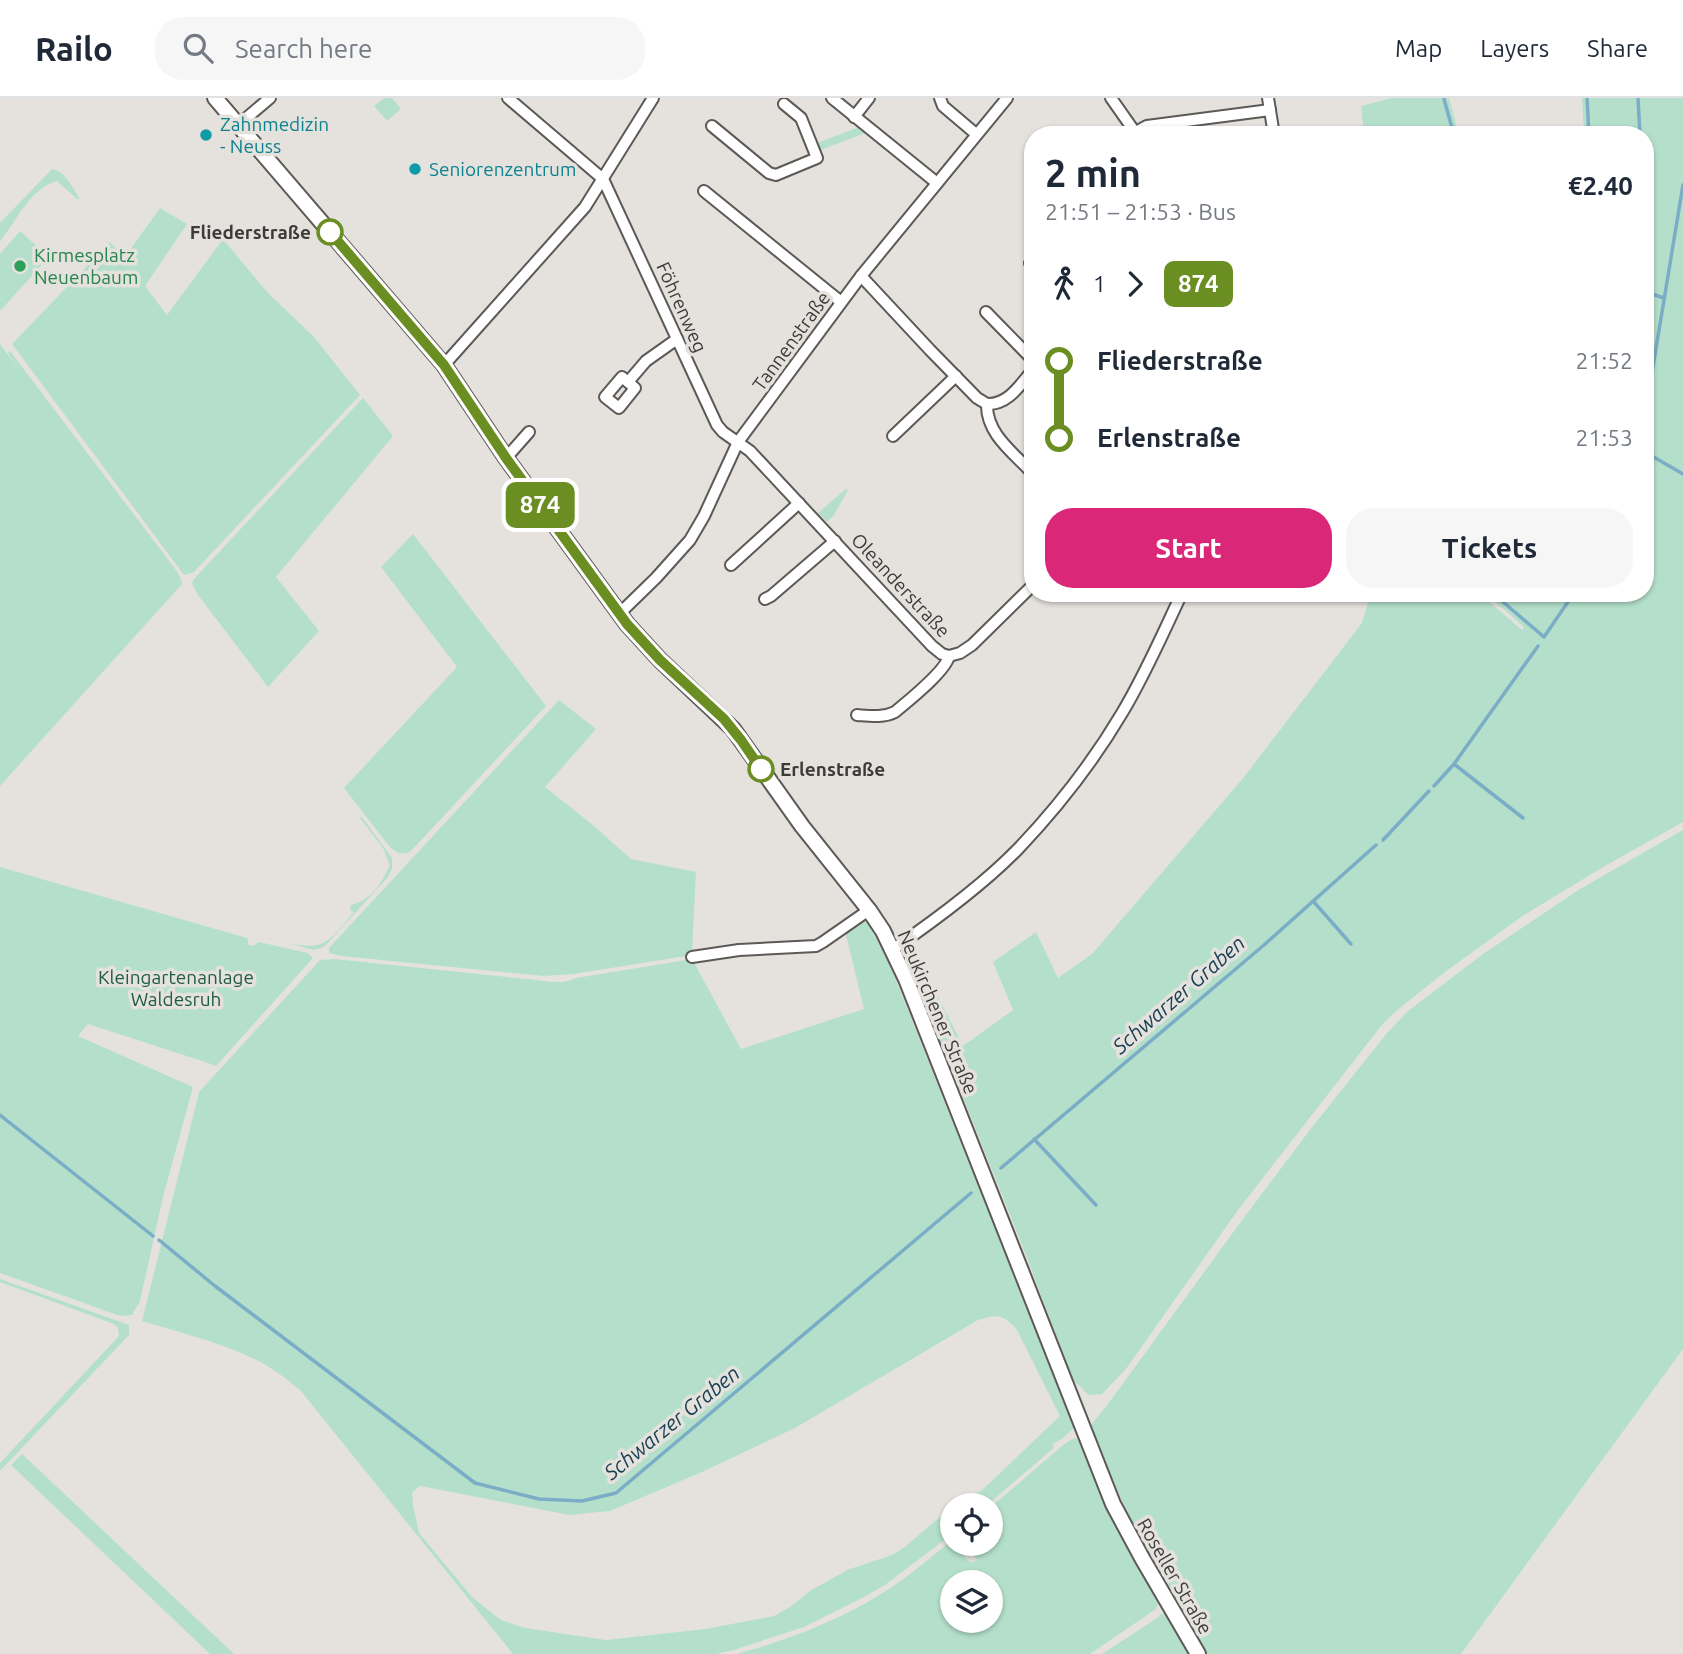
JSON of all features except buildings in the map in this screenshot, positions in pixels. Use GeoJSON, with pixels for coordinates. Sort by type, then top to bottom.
{"type":"FeatureCollection","features":[{"type":"Feature","properties":{"kind":"street","name":"Neukirchener Straße"},"geometry":{"type":"LineString","coordinates":[[215,98],[444,365],[506,458],[620,614],[641,640],[733,729],[802,827],[870,910],[892,950],[930,1038],[1119,1517]]}},
{"type":"Feature","properties":{"kind":"street"},"geometry":{"type":"LineString","coordinates":[[238,125],[270,98]]}},
{"type":"Feature","properties":{"kind":"street"},"geometry":{"type":"LineString","coordinates":[[508,98],[603,179]]}},
{"type":"Feature","properties":{"kind":"street"},"geometry":{"type":"LineString","coordinates":[[444,365],[585,207],[653,98]]}},
{"type":"Feature","properties":{"kind":"street"},"geometry":{"type":"LineString","coordinates":[[832,98],[937,183]]}},
{"type":"Feature","properties":{"kind":"street"},"geometry":{"type":"LineString","coordinates":[[854,117],[869,98]]}},
{"type":"Feature","properties":{"kind":"street"},"geometry":{"type":"LineString","coordinates":[[940,98],[943,106],[976,134]]}},
{"type":"Feature","properties":{"kind":"street","name":"Tannenstraße"},"geometry":{"type":"LineString","coordinates":[[620,614],[694,535],[738,442],[861,276],[1007,98]]}},
{"type":"Feature","properties":{"kind":"street"},"geometry":{"type":"LineString","coordinates":[[1111,98],[1131,126]]}},
{"type":"Feature","properties":{"kind":"street"},"geometry":{"type":"LineString","coordinates":[[712,125],[769,173],[776,175],[817,158],[801,118],[784,104]]}},
{"type":"Feature","properties":{"kind":"street"},"geometry":{"type":"LineString","coordinates":[[1147,126],[1269,104],[1273,126]]}},
{"type":"Feature","properties":{"kind":"street","name":"Föhrenweg"},"geometry":{"type":"LineString","coordinates":[[603,179],[715,422],[723,432],[738,442]]}},
{"type":"Feature","properties":{"kind":"street"},"geometry":{"type":"LineString","coordinates":[[704,191],[841,302]]}},
{"type":"Feature","properties":{"kind":"street"},"geometry":{"type":"LineString","coordinates":[[861,276],[956,376],[987,404],[1006,400],[1024,380]]}},
{"type":"Feature","properties":{"kind":"street"},"geometry":{"type":"LineString","coordinates":[[986,313],[1024,351]]}},
{"type":"Feature","properties":{"kind":"street"},"geometry":{"type":"LineString","coordinates":[[628,382],[646,360],[677,339]]}},
{"type":"Feature","properties":{"kind":"street"},"geometry":{"type":"LineString","coordinates":[[893,436],[956,376]]}},
{"type":"Feature","properties":{"kind":"street"},"geometry":{"type":"LineString","coordinates":[[987,404],[994,433],[1024,465]]}},
{"type":"Feature","properties":{"kind":"street"},"geometry":{"type":"LineString","coordinates":[[506,458],[529,432]]}},
{"type":"Feature","properties":{"kind":"street","name":"Oleanderstraße"},"geometry":{"type":"LineString","coordinates":[[738,442],[750,451],[926,641],[945,655]]}},
{"type":"Feature","properties":{"kind":"street"},"geometry":{"type":"LineString","coordinates":[[731,565],[799,503]]}},
{"type":"Feature","properties":{"kind":"street","name":"Oleanderstraße"},"geometry":{"type":"LineString","coordinates":[[765,599],[835,541]]}},
{"type":"Feature","properties":{"kind":"street"},"geometry":{"type":"LineString","coordinates":[[857,715],[880,716],[894,712],[938,673],[947,662],[945,655],[967,649],[1024,594]]}},
{"type":"Feature","properties":{"kind":"street"},"geometry":{"type":"LineString","coordinates":[[892,950],[947,910],[995,870],[1061,801],[1122,713],[1178,602]]}},
{"type":"Feature","properties":{"kind":"street"},"geometry":{"type":"LineString","coordinates":[[692,957],[739,950],[816,946],[870,910]]}},
{"type":"Feature","properties":{"kind":"street","name":"Roseller Straße"},"geometry":{"type":"LineString","coordinates":[[1119,1517],[1198,1654]]}},
{"type":"Feature","properties":{"kind":"green space"},"geometry":{"type":"Polygon","coordinates":[[[384,98],[392,98],[401,109],[387,121],[374,106],[384,98]]]}},
{"type":"Feature","properties":{"kind":"green space"},"geometry":{"type":"Polygon","coordinates":[[[1392,98],[1449,98],[1457,126],[1363,126],[1361,106],[1392,98]]]}},
{"type":"Feature","properties":{"kind":"green space"},"geometry":{"type":"Polygon","coordinates":[[[1582,98],[1683,98],[1683,822],[1524,915],[1396,1011],[1381,1026],[1238,1210],[1126,1369],[1102,1394],[1088,1395],[1073,1381],[1024,1250],[909,962],[919,959],[963,1046],[1013,1010],[993,962],[1036,932],[1058,978],[1093,953],[1244,777],[1362,623],[1368,602],[1489,602],[1522,630],[1524,627],[1495,602],[1654,602],[1654,126],[1584,126],[1582,98]]]}},
{"type":"Feature","properties":{"kind":"green space"},"geometry":{"type":"Polygon","coordinates":[[[859,127],[865,133],[818,151],[815,144],[859,127]]]}},
{"type":"Feature","properties":{"kind":"green space"},"geometry":{"type":"Polygon","coordinates":[[[52,169],[65,177],[80,199],[57,181],[47,185],[25,206],[0,241],[0,223],[52,169]]]}},
{"type":"Feature","properties":{"kind":"green space"},"geometry":{"type":"Polygon","coordinates":[[[160,208],[187,224],[145,286],[167,315],[223,239],[267,292],[314,337],[360,395],[194,572],[184,575],[12,344],[110,242],[123,257],[160,208]]]}},
{"type":"Feature","properties":{"kind":"green space","name":"Kirmesplatz Neuenbaum"},"geometry":{"type":"Polygon","coordinates":[[[20,231],[49,257],[0,311],[0,254],[20,231]]]}},
{"type":"Feature","properties":{"kind":"green space"},"geometry":{"type":"Polygon","coordinates":[[[0,344],[18,368],[8,353],[10,351],[176,570],[182,584],[0,786],[0,344]]]}},
{"type":"Feature","properties":{"kind":"green space"},"geometry":{"type":"Polygon","coordinates":[[[363,398],[393,436],[276,577],[319,631],[268,687],[198,595],[192,584],[193,580],[363,398]]]}},
{"type":"Feature","properties":{"kind":"green space"},"geometry":{"type":"Polygon","coordinates":[[[848,490],[834,515],[827,522],[818,513],[848,490]]]}},
{"type":"Feature","properties":{"kind":"green space"},"geometry":{"type":"Polygon","coordinates":[[[413,534],[546,706],[411,851],[402,853],[389,846],[344,788],[457,667],[381,567],[413,534]]]}},
{"type":"Feature","properties":{"kind":"green space"},"geometry":{"type":"Polygon","coordinates":[[[559,700],[596,729],[545,787],[631,859],[696,872],[692,955],[574,974],[544,976],[329,953],[329,948],[559,700]]]}},
{"type":"Feature","properties":{"kind":"green space"},"geometry":{"type":"Polygon","coordinates":[[[362,817],[392,858],[392,869],[388,877],[326,945],[314,950],[287,943],[310,946],[328,940],[354,912],[350,910],[351,905],[370,895],[383,879],[390,865],[383,848],[360,818],[362,817]]]}},
{"type":"Feature","properties":{"kind":"green space"},"geometry":{"type":"Polygon","coordinates":[[[1683,830],[1683,1349],[1461,1654],[1206,1654],[1171,1596],[1174,1592],[1137,1532],[1091,1425],[1309,1131],[1387,1033],[1408,1011],[1483,954],[1580,889],[1683,830]]]}},
{"type":"Feature","properties":{"kind":"green space","name":"Kleingartenanlage Waldesruh"},"geometry":{"type":"Polygon","coordinates":[[[0,867],[247,938],[248,945],[253,946],[259,942],[308,953],[313,958],[216,1066],[88,1024],[78,1036],[193,1087],[163,1197],[140,1301],[132,1315],[120,1316],[0,1273],[0,867]]]}},
{"type":"Feature","properties":{"kind":"green space"},"geometry":{"type":"Polygon","coordinates":[[[862,922],[868,922],[894,975],[1074,1428],[1052,1444],[1054,1448],[1001,1493],[974,1493],[980,1492],[1060,1416],[1017,1330],[1004,1318],[991,1317],[978,1320],[795,1428],[610,1511],[569,1515],[419,1486],[412,1493],[419,1533],[473,1598],[501,1620],[525,1628],[606,1640],[705,1629],[774,1616],[847,1570],[892,1555],[940,1517],[940,1543],[885,1585],[864,1597],[804,1627],[716,1654],[513,1654],[300,1390],[270,1368],[237,1351],[142,1321],[199,1092],[320,960],[334,959],[558,982],[692,959],[741,1049],[864,1009],[845,931],[862,922]]]}},
{"type":"Feature","properties":{"kind":"green space"},"geometry":{"type":"Polygon","coordinates":[[[0,1279],[129,1325],[129,1335],[0,1471],[0,1463],[119,1336],[118,1328],[114,1324],[0,1282],[0,1279]]]}},
{"type":"Feature","properties":{"kind":"green space"},"geometry":{"type":"Polygon","coordinates":[[[1074,1438],[1078,1439],[1106,1507],[1158,1603],[1156,1609],[1090,1654],[737,1654],[778,1642],[837,1618],[899,1582],[940,1550],[940,1556],[963,1556],[971,1563],[978,1560],[974,1556],[1003,1556],[1003,1497],[1064,1444],[1074,1438]]]}},
{"type":"Feature","properties":{"kind":"green space"},"geometry":{"type":"Polygon","coordinates":[[[22,1454],[234,1654],[210,1654],[11,1465],[22,1454]]]}},
{"type":"Feature","properties":{"kind":"green space"},"geometry":{"type":"Polygon","coordinates":[[[1165,1614],[1188,1654],[1102,1654],[1160,1616],[1165,1614]]]}},
{"type":"Feature","properties":{"kind":"waterway"},"geometry":{"type":"LineString","coordinates":[[1587,98],[1589,126]]}},
{"type":"Feature","properties":{"kind":"waterway"},"geometry":{"type":"LineString","coordinates":[[1638,98],[1640,126]]}},
{"type":"Feature","properties":{"kind":"waterway"},"geometry":{"type":"LineString","coordinates":[[1444,99],[1452,126]]}},
{"type":"Feature","properties":{"kind":"waterway"},"geometry":{"type":"LineString","coordinates":[[1654,361],[1683,185]]}},
{"type":"Feature","properties":{"kind":"waterway"},"geometry":{"type":"LineString","coordinates":[[1654,295],[1664,298]]}},
{"type":"Feature","properties":{"kind":"waterway"},"geometry":{"type":"LineString","coordinates":[[1654,457],[1683,474]]}},
{"type":"Feature","properties":{"kind":"waterway"},"geometry":{"type":"LineString","coordinates":[[1503,602],[1544,637],[1568,602]]}},
{"type":"Feature","properties":{"kind":"waterway","name":"Schwarzer Graben"},"geometry":{"type":"LineString","coordinates":[[1434,786],[1454,764],[1538,646]]}},
{"type":"Feature","properties":{"kind":"waterway"},"geometry":{"type":"LineString","coordinates":[[1454,764],[1523,818]]}},
{"type":"Feature","properties":{"kind":"waterway","name":"Schwarzer Graben"},"geometry":{"type":"LineString","coordinates":[[1383,840],[1429,791]]}},
{"type":"Feature","properties":{"kind":"waterway","name":"Schwarzer Graben"},"geometry":{"type":"LineString","coordinates":[[1001,1168],[1264,945],[1376,845]]}},
{"type":"Feature","properties":{"kind":"waterway"},"geometry":{"type":"LineString","coordinates":[[1313,901],[1351,944]]}},
{"type":"Feature","properties":{"kind":"waterway","name":"Schwarzer Graben"},"geometry":{"type":"LineString","coordinates":[[0,1115],[153,1236]]}},
{"type":"Feature","properties":{"kind":"waterway"},"geometry":{"type":"LineString","coordinates":[[1034,1139],[1096,1205]]}},
{"type":"Feature","properties":{"kind":"waterway","name":"Schwarzer Graben"},"geometry":{"type":"LineString","coordinates":[[159,1240],[215,1286],[475,1483],[539,1499],[582,1501],[616,1493],[971,1193]]}},
{"type":"Feature","properties":{"kind":"bus line","name":"874"},"geometry":{"type":"LineString","coordinates":[[330,232],[444,365],[506,458],[627,624],[660,660],[724,719],[761,769]]}},
{"type":"Feature","properties":{"kind":"place","name":"Zahnmedizin - Neuss"},"geometry":{"type":"Point","coordinates":[206,135]}},
{"type":"Feature","properties":{"kind":"place","name":"Seniorenzentrum"},"geometry":{"type":"Point","coordinates":[415,169]}},
{"type":"Feature","properties":{"kind":"place","name":"Fliederstraße"},"geometry":{"type":"Point","coordinates":[330,232]}},
{"type":"Feature","properties":{"kind":"place","name":"Kirmesplatz Neuenbaum"},"geometry":{"type":"Point","coordinates":[20,266]}},
{"type":"Feature","properties":{"kind":"place","name":"Erlenstraße"},"geometry":{"type":"Point","coordinates":[761,769]}}]}
